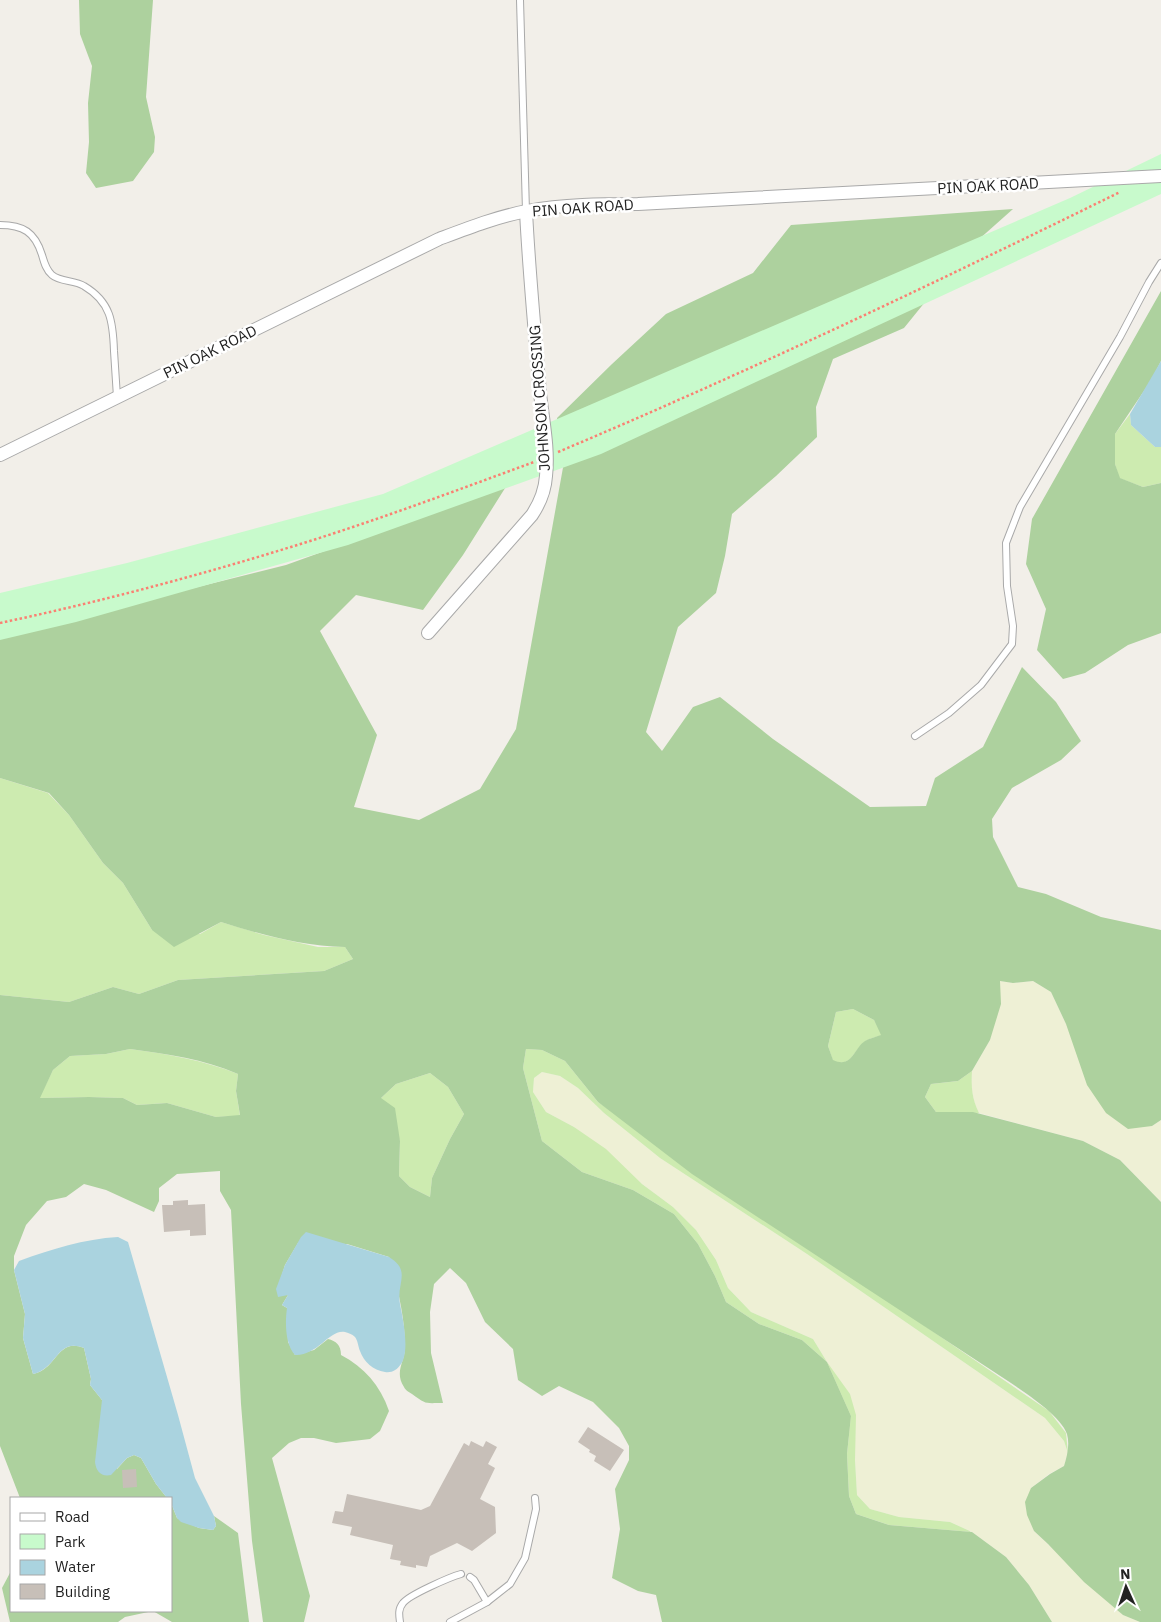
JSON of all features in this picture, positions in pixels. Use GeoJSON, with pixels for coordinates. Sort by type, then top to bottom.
{"type":"FeatureCollection","features":[{"type":"Feature","properties":{"kind":"street","name":"PIN OAK ROAD"},"geometry":{"type":"LineString","coordinates":[[0,455],[439,239],[477,224],[526,211],[562,206],[638,204],[1161,176]]}},
{"type":"Feature","properties":{"kind":"street","name":"JOHNSON CROSSING"},"geometry":{"type":"LineString","coordinates":[[428,633],[532,515],[544,491],[546,448],[526,211]]}},
{"type":"Feature","properties":{"kind":"lane"},"geometry":{"type":"LineString","coordinates":[[520,0],[526,211]]}},
{"type":"Feature","properties":{"kind":"lane"},"geometry":{"type":"LineString","coordinates":[[0,225],[15,225],[32,234],[40,249],[45,267],[52,276],[82,284],[96,294],[105,304],[113,322],[117,398]]}},
{"type":"Feature","properties":{"kind":"lane"},"geometry":{"type":"LineString","coordinates":[[915,736],[949,713],[981,685],[1012,644],[1013,626],[1007,586],[1006,543],[1020,507],[1120,337],[1136,303],[1161,263]]}},
{"type":"Feature","properties":{"kind":"lane"},"geometry":{"type":"LineString","coordinates":[[450,1622],[487,1602],[510,1584],[525,1558],[536,1509],[535,1498]]}},
{"type":"Feature","properties":{"kind":"lane"},"geometry":{"type":"LineString","coordinates":[[400,1622],[399,1611],[404,1601],[450,1577],[461,1574]]}},
{"type":"Feature","properties":{"kind":"lane"},"geometry":{"type":"LineString","coordinates":[[470,1577],[474,1580],[487,1602]]}},
{"type":"Feature","properties":{"kind":"path"},"geometry":{"type":"LineString","coordinates":[[556,453],[664,408],[800,345],[1127,188]]}},
{"type":"Feature","properties":{"kind":"path"},"geometry":{"type":"LineString","coordinates":[[0,623],[56,611],[152,586],[294,546],[412,507],[539,460]]}},
{"type":"Feature","properties":{"kind":"green space"},"geometry":{"type":"Polygon","coordinates":[[[79,0],[153,0],[146,97],[155,137],[154,152],[133,181],[96,188],[86,173],[89,142],[88,103],[92,66],[80,34],[79,0]]]}},
{"type":"Feature","properties":{"kind":"green space"},"geometry":{"type":"Polygon","coordinates":[[[1161,154],[1161,194],[601,454],[348,545],[76,622],[0,640],[0,593],[127,563],[383,494],[1070,198],[1161,154]]]}},
{"type":"Feature","properties":{"kind":"green space"},"geometry":{"type":"Polygon","coordinates":[[[1013,209],[968,249],[904,328],[833,359],[816,407],[817,437],[732,514],[716,593],[678,627],[646,732],[662,751],[693,707],[720,697],[773,739],[870,807],[926,806],[935,778],[983,747],[1022,667],[1056,702],[1081,741],[1061,760],[1012,788],[992,819],[993,837],[1018,887],[1046,894],[1101,917],[1161,930],[1161,1120],[1152,1126],[1128,1129],[1106,1113],[1087,1085],[1066,1024],[1051,992],[1033,981],[1013,983],[1000,981],[1001,1004],[990,1040],[972,1071],[958,1081],[931,1084],[925,1097],[936,1112],[973,1112],[1083,1141],[1120,1160],[1161,1202],[1161,1622],[1140,1622],[1123,1615],[1084,1582],[1034,1531],[1027,1515],[1025,1502],[1031,1488],[1064,1466],[1068,1450],[1067,1434],[1064,1427],[1051,1413],[1011,1383],[692,1174],[598,1102],[565,1061],[542,1050],[526,1049],[523,1068],[542,1141],[582,1172],[633,1190],[674,1214],[698,1244],[726,1302],[759,1324],[802,1340],[827,1362],[851,1416],[847,1454],[849,1496],[856,1514],[889,1525],[972,1532],[1006,1557],[1029,1585],[1052,1622],[662,1622],[656,1595],[638,1591],[612,1578],[620,1529],[615,1489],[629,1460],[629,1446],[619,1428],[593,1402],[559,1386],[542,1396],[518,1380],[513,1349],[485,1322],[466,1283],[450,1268],[434,1284],[430,1312],[431,1353],[443,1403],[424,1402],[405,1389],[401,1382],[400,1372],[405,1352],[404,1324],[398,1290],[389,1257],[347,1244],[298,1243],[285,1265],[281,1278],[288,1295],[282,1305],[287,1308],[288,1342],[295,1355],[314,1350],[328,1339],[333,1341],[338,1344],[341,1355],[364,1371],[376,1385],[389,1411],[380,1431],[370,1439],[336,1443],[314,1438],[301,1438],[289,1443],[272,1458],[310,1596],[304,1622],[263,1622],[252,1541],[241,1404],[231,1210],[220,1191],[220,1171],[177,1174],[159,1188],[159,1201],[154,1212],[106,1190],[84,1184],[66,1197],[47,1201],[26,1225],[14,1256],[14,1270],[25,1314],[23,1338],[33,1374],[47,1367],[62,1350],[75,1346],[84,1348],[91,1379],[90,1385],[102,1400],[117,1469],[127,1458],[134,1455],[141,1458],[156,1484],[166,1497],[20,1497],[0,1446],[0,995],[69,1002],[113,987],[139,994],[178,980],[324,971],[353,959],[345,947],[298,942],[221,922],[174,947],[152,930],[123,883],[103,863],[69,815],[49,793],[0,778],[0,634],[61,621],[286,565],[507,485],[463,555],[423,610],[356,595],[320,631],[377,735],[354,807],[419,820],[480,789],[516,729],[564,462],[557,418],[666,314],[753,273],[791,225],[1013,209]],[[853,1009],[836,1012],[828,1046],[833,1060],[844,1062],[849,1060],[861,1044],[881,1035],[874,1020],[853,1009]],[[130,1049],[106,1054],[70,1056],[53,1070],[40,1098],[123,1098],[137,1105],[167,1103],[216,1117],[240,1115],[236,1091],[238,1074],[198,1061],[130,1049]],[[430,1073],[396,1084],[381,1098],[395,1108],[400,1141],[399,1176],[410,1187],[430,1197],[432,1178],[464,1114],[448,1087],[430,1073]]]}},
{"type":"Feature","properties":{"kind":"green space"},"geometry":{"type":"Polygon","coordinates":[[[1161,291],[1161,361],[1152,379],[1115,434],[1115,464],[1120,478],[1143,487],[1161,483],[1161,633],[1128,645],[1085,673],[1063,679],[1037,650],[1046,609],[1026,564],[1032,519],[1161,291]]]}},
{"type":"Feature","properties":{"kind":"green space"},"geometry":{"type":"Polygon","coordinates":[[[1130,414],[1131,425],[1155,447],[1161,447],[1161,483],[1143,487],[1119,478],[1115,464],[1115,434],[1130,414]]]}},
{"type":"Feature","properties":{"kind":"green space"},"geometry":{"type":"Polygon","coordinates":[[[0,778],[48,793],[69,815],[103,863],[123,883],[152,930],[200,934],[221,922],[264,935],[318,947],[345,947],[353,959],[324,971],[178,980],[139,994],[113,987],[69,1002],[0,995],[0,778]]]}},
{"type":"Feature","properties":{"kind":"green space"},"geometry":{"type":"Polygon","coordinates":[[[1000,981],[1013,983],[1033,981],[1051,992],[1066,1024],[1152,1126],[1161,1120],[1161,1202],[1120,1160],[1083,1141],[979,1113],[971,1087],[972,1071],[990,1040],[1000,981]]]}},
{"type":"Feature","properties":{"kind":"green space"},"geometry":{"type":"Polygon","coordinates":[[[853,1009],[874,1020],[882,1035],[866,1041],[849,1060],[839,1063],[833,1061],[828,1046],[836,1012],[853,1009]]]}},
{"type":"Feature","properties":{"kind":"green space"},"geometry":{"type":"Polygon","coordinates":[[[130,1049],[185,1058],[238,1074],[236,1091],[240,1116],[216,1117],[167,1103],[137,1105],[123,1098],[39,1098],[53,1070],[70,1056],[106,1054],[130,1049]]]}},
{"type":"Feature","properties":{"kind":"green space"},"geometry":{"type":"Polygon","coordinates":[[[526,1049],[542,1050],[565,1061],[598,1102],[1049,1411],[1066,1433],[1068,1453],[1064,1441],[1045,1418],[807,1254],[660,1158],[604,1113],[578,1088],[560,1076],[542,1072],[534,1078],[533,1092],[546,1112],[574,1127],[606,1149],[642,1184],[673,1207],[696,1230],[716,1260],[728,1288],[751,1312],[813,1339],[827,1362],[802,1340],[759,1324],[726,1302],[698,1244],[674,1214],[633,1190],[582,1172],[542,1141],[523,1068],[526,1049]]]}},
{"type":"Feature","properties":{"kind":"green space"},"geometry":{"type":"Polygon","coordinates":[[[972,1071],[972,1093],[979,1113],[936,1112],[925,1097],[931,1084],[958,1081],[972,1071]]]}},
{"type":"Feature","properties":{"kind":"green space"},"geometry":{"type":"Polygon","coordinates":[[[542,1072],[560,1076],[578,1088],[604,1113],[660,1158],[807,1254],[1045,1418],[1064,1441],[1068,1453],[1064,1466],[1049,1474],[1031,1488],[1034,1531],[1123,1615],[1140,1622],[1052,1622],[1029,1585],[1006,1557],[972,1532],[950,1522],[899,1517],[870,1509],[857,1495],[855,1460],[827,1362],[813,1339],[751,1312],[728,1288],[716,1260],[696,1230],[673,1207],[642,1184],[574,1127],[546,1112],[533,1092],[534,1078],[542,1072]]]}},
{"type":"Feature","properties":{"kind":"green space"},"geometry":{"type":"Polygon","coordinates":[[[430,1073],[448,1087],[464,1114],[432,1178],[430,1197],[410,1187],[399,1176],[400,1141],[380,1099],[396,1084],[430,1073]]]}},
{"type":"Feature","properties":{"kind":"green space"},"geometry":{"type":"Polygon","coordinates":[[[827,1362],[850,1394],[856,1415],[855,1460],[857,1495],[870,1509],[899,1517],[950,1522],[972,1532],[889,1525],[856,1514],[849,1496],[847,1454],[851,1416],[827,1362]]]}},
{"type":"Feature","properties":{"kind":"green space"},"geometry":{"type":"Polygon","coordinates":[[[172,1506],[177,1518],[199,1528],[213,1530],[216,1526],[214,1516],[238,1533],[249,1622],[172,1622],[155,1612],[172,1612],[172,1506]]]}},
{"type":"Feature","properties":{"kind":"green space"},"geometry":{"type":"Polygon","coordinates":[[[10,1573],[10,1612],[148,1612],[125,1617],[118,1622],[10,1622],[2,1588],[10,1573]]]}},
{"type":"Feature","properties":{"kind":"water"},"geometry":{"type":"Polygon","coordinates":[[[1161,361],[1161,447],[1155,447],[1131,425],[1130,414],[1161,361]]]}},
{"type":"Feature","properties":{"kind":"water"},"geometry":{"type":"Polygon","coordinates":[[[306,1232],[389,1257],[400,1267],[402,1278],[399,1297],[404,1326],[405,1351],[401,1364],[396,1369],[385,1372],[373,1367],[362,1355],[355,1337],[345,1332],[334,1334],[310,1351],[295,1355],[289,1345],[286,1333],[287,1308],[282,1305],[288,1295],[278,1297],[276,1289],[285,1265],[301,1237],[306,1232]]]}},
{"type":"Feature","properties":{"kind":"water"},"geometry":{"type":"Polygon","coordinates":[[[118,1237],[128,1242],[195,1478],[214,1516],[216,1526],[213,1530],[181,1522],[177,1518],[172,1506],[172,1497],[166,1497],[156,1484],[141,1458],[134,1455],[127,1458],[111,1475],[104,1475],[98,1471],[95,1462],[102,1400],[90,1385],[91,1379],[84,1348],[68,1347],[48,1366],[33,1374],[23,1338],[25,1314],[14,1270],[19,1261],[68,1245],[118,1237]]]}},
{"type":"Feature","properties":{"kind":"building"},"geometry":{"type":"Polygon","coordinates":[[[188,1200],[188,1205],[205,1204],[206,1235],[190,1236],[190,1230],[164,1232],[162,1205],[173,1205],[173,1201],[188,1200]]]}},
{"type":"Feature","properties":{"kind":"building"},"geometry":{"type":"Polygon","coordinates":[[[588,1427],[624,1450],[610,1471],[594,1461],[596,1456],[578,1442],[588,1427]]]}},
{"type":"Feature","properties":{"kind":"building"},"geometry":{"type":"Polygon","coordinates":[[[471,1441],[483,1447],[486,1441],[497,1447],[488,1464],[495,1468],[480,1499],[495,1507],[496,1533],[472,1551],[457,1543],[430,1556],[427,1567],[416,1565],[416,1568],[400,1565],[401,1561],[390,1559],[393,1545],[350,1535],[352,1527],[332,1523],[335,1511],[343,1512],[347,1494],[421,1510],[430,1506],[464,1443],[469,1446],[471,1441]]]}},
{"type":"Feature","properties":{"kind":"building"},"geometry":{"type":"Polygon","coordinates":[[[136,1469],[137,1487],[123,1488],[122,1470],[136,1469]]]}}]}
